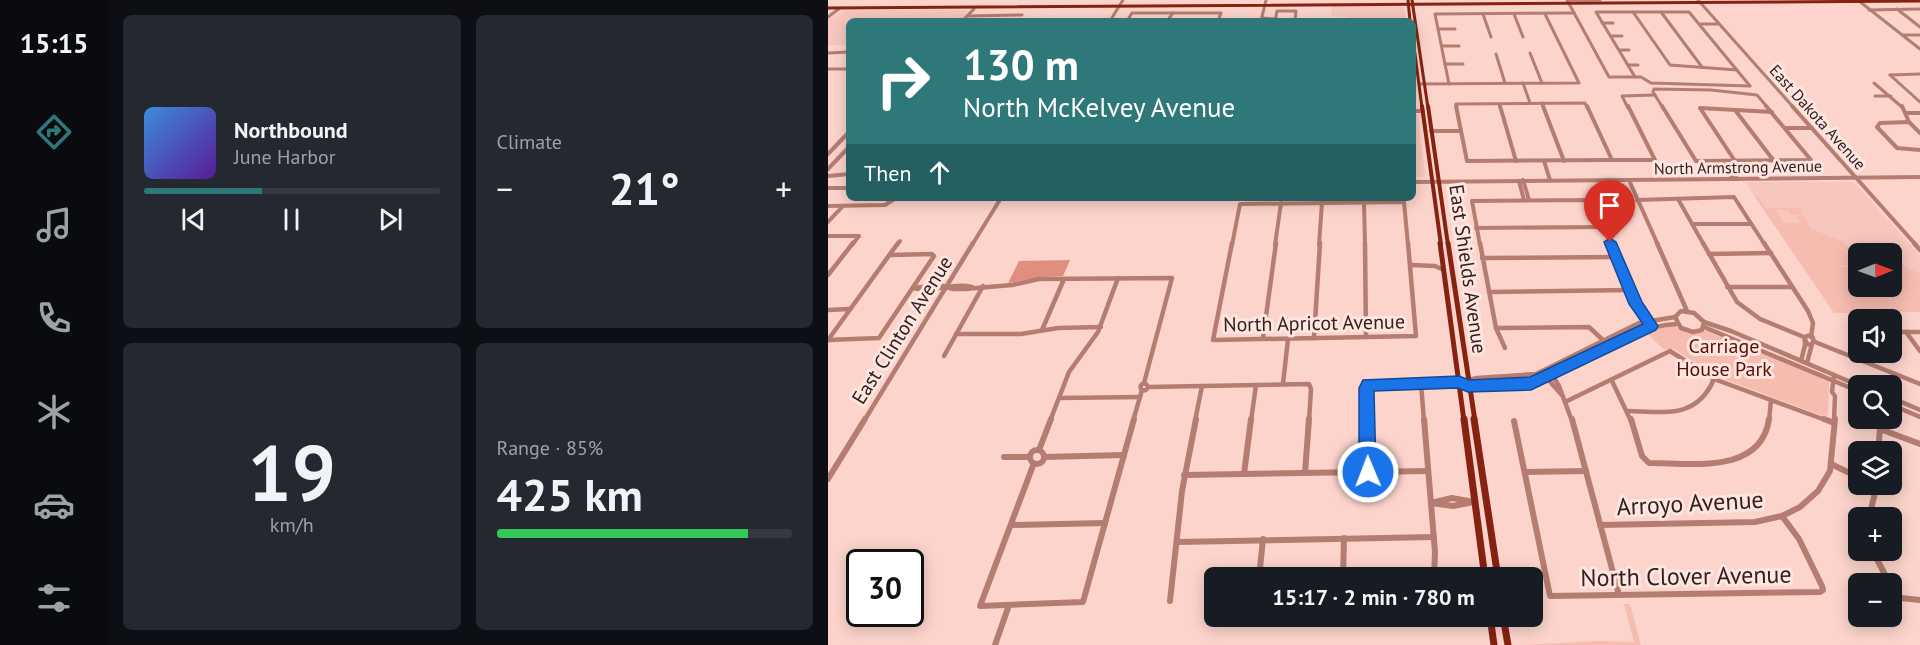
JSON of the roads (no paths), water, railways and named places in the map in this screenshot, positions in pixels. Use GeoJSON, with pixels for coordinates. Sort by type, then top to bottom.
{"type":"FeatureCollection","features":[{"type":"Feature","properties":{"kind":"main road"},"geometry":{"type":"LineString","coordinates":[[1121,3],[1494,5],[1730,0]]}},
{"type":"Feature","properties":{"kind":"main road"},"geometry":{"type":"LineString","coordinates":[[1746,2],[1771,0]]}},
{"type":"Feature","properties":{"kind":"main road"},"geometry":{"type":"LineString","coordinates":[[1802,2],[1824,0]]}},
{"type":"Feature","properties":{"kind":"main road"},"geometry":{"type":"LineString","coordinates":[[1859,1],[1881,0]]}},
{"type":"Feature","properties":{"kind":"main road"},"geometry":{"type":"LineString","coordinates":[[829,8],[1121,3],[1914,0],[1920,5]]}},
{"type":"Feature","properties":{"kind":"main road"},"geometry":{"type":"LineString","coordinates":[[1190,5],[1212,3]]}},
{"type":"Feature","properties":{"kind":"main road"},"geometry":{"type":"LineString","coordinates":[[1304,5],[1339,3]]}},
{"type":"Feature","properties":{"kind":"main road","name":"East Shields Avenue"},"geometry":{"type":"LineString","coordinates":[[1410,3],[1412,18]]}},
{"type":"Feature","properties":{"kind":"main road"},"geometry":{"type":"LineString","coordinates":[[1494,5],[1517,3]]}},
{"type":"Feature","properties":{"kind":"main road"},"geometry":{"type":"LineString","coordinates":[[899,8],[928,6]]}},
{"type":"Feature","properties":{"kind":"main road"},"geometry":{"type":"LineString","coordinates":[[841,8],[976,7]]}},
{"type":"Feature","properties":{"kind":"main road","name":"East Shields Avenue"},"geometry":{"type":"LineString","coordinates":[[1416,48],[1421,62],[1431,130],[1443,267],[1483,567]]}},
{"type":"Feature","properties":{"kind":"main road","name":"East Shields Avenue"},"geometry":{"type":"LineString","coordinates":[[1416,55],[1495,567]]}},
{"type":"Feature","properties":{"kind":"main road"},"geometry":{"type":"LineString","coordinates":[[1443,267],[1447,267],[1451,291],[1456,302]]}},
{"type":"Feature","properties":{"kind":"main road"},"geometry":{"type":"LineString","coordinates":[[1492,627],[1494,645]]}},
{"type":"Feature","properties":{"kind":"main road"},"geometry":{"type":"LineString","coordinates":[[1505,627],[1508,645]]}},
{"type":"Feature","properties":{"kind":"street"},"geometry":{"type":"LineString","coordinates":[[1600,0],[1568,2],[1610,77],[1644,78],[1651,83],[1750,86],[1689,12],[1596,12],[1635,77]]}},
{"type":"Feature","properties":{"kind":"street"},"geometry":{"type":"LineString","coordinates":[[1771,0],[1777,2]]}},
{"type":"Feature","properties":{"kind":"street"},"geometry":{"type":"LineString","coordinates":[[1881,0],[1887,1]]}},
{"type":"Feature","properties":{"kind":"street","name":"East Dakota Avenue"},"geometry":{"type":"LineString","coordinates":[[1699,1],[1920,249]]}},
{"type":"Feature","properties":{"kind":"street"},"geometry":{"type":"LineString","coordinates":[[1859,1],[1920,49]]}},
{"type":"Feature","properties":{"kind":"street"},"geometry":{"type":"LineString","coordinates":[[1262,18],[1266,2]]}},
{"type":"Feature","properties":{"kind":"street"},"geometry":{"type":"LineString","coordinates":[[1112,18],[1121,3]]}},
{"type":"Feature","properties":{"kind":"street"},"geometry":{"type":"LineString","coordinates":[[1618,4],[1624,12]]}},
{"type":"Feature","properties":{"kind":"street"},"geometry":{"type":"LineString","coordinates":[[1186,14],[1190,5]]}},
{"type":"Feature","properties":{"kind":"street"},"geometry":{"type":"LineString","coordinates":[[1494,5],[1497,14]]}},
{"type":"Feature","properties":{"kind":"street"},"geometry":{"type":"LineString","coordinates":[[1869,10],[1920,5]]}},
{"type":"Feature","properties":{"kind":"street"},"geometry":{"type":"LineString","coordinates":[[965,18],[976,7]]}},
{"type":"Feature","properties":{"kind":"street"},"geometry":{"type":"LineString","coordinates":[[828,17],[841,8]]}},
{"type":"Feature","properties":{"kind":"street"},"geometry":{"type":"LineString","coordinates":[[1897,9],[1920,27]]}},
{"type":"Feature","properties":{"kind":"street"},"geometry":{"type":"LineString","coordinates":[[1274,18],[1277,11],[1296,11],[1295,18]]}},
{"type":"Feature","properties":{"kind":"street"},"geometry":{"type":"LineString","coordinates":[[1633,12],[1670,65],[1737,70]]}},
{"type":"Feature","properties":{"kind":"street"},"geometry":{"type":"LineString","coordinates":[[1661,12],[1702,67]]}},
{"type":"Feature","properties":{"kind":"street"},"geometry":{"type":"LineString","coordinates":[[1129,18],[1132,13],[1221,14],[1219,18]]}},
{"type":"Feature","properties":{"kind":"street"},"geometry":{"type":"LineString","coordinates":[[1169,18],[1173,13]]}},
{"type":"Feature","properties":{"kind":"street"},"geometry":{"type":"LineString","coordinates":[[1449,84],[1435,14],[1574,13]]}},
{"type":"Feature","properties":{"kind":"street"},"geometry":{"type":"LineString","coordinates":[[1193,18],[1195,14]]}},
{"type":"Feature","properties":{"kind":"street"},"geometry":{"type":"LineString","coordinates":[[1483,14],[1491,37]]}},
{"type":"Feature","properties":{"kind":"street"},"geometry":{"type":"LineString","coordinates":[[1514,14],[1523,37]]}},
{"type":"Feature","properties":{"kind":"street"},"geometry":{"type":"LineString","coordinates":[[1419,84],[1579,83],[1545,14]]}},
{"type":"Feature","properties":{"kind":"street"},"geometry":{"type":"LineString","coordinates":[[968,15],[1023,15]]}},
{"type":"Feature","properties":{"kind":"street"},"geometry":{"type":"LineString","coordinates":[[1602,23],[1613,23]]}},
{"type":"Feature","properties":{"kind":"street"},"geometry":{"type":"LineString","coordinates":[[1700,24],[1718,24]]}},
{"type":"Feature","properties":{"kind":"street"},"geometry":{"type":"LineString","coordinates":[[1438,29],[1455,29]]}},
{"type":"Feature","properties":{"kind":"street"},"geometry":{"type":"LineString","coordinates":[[1903,36],[1920,35]]}},
{"type":"Feature","properties":{"kind":"street"},"geometry":{"type":"LineString","coordinates":[[1611,36],[1622,36]]}},
{"type":"Feature","properties":{"kind":"street"},"geometry":{"type":"LineString","coordinates":[[1442,46],[1459,46]]}},
{"type":"Feature","properties":{"kind":"street"},"geometry":{"type":"LineString","coordinates":[[1619,50],[1629,50]]}},
{"type":"Feature","properties":{"kind":"street"},"geometry":{"type":"LineString","coordinates":[[828,53],[846,52]]}},
{"type":"Feature","properties":{"kind":"street"},"geometry":{"type":"LineString","coordinates":[[1530,53],[1542,83]]}},
{"type":"Feature","properties":{"kind":"street"},"geometry":{"type":"LineString","coordinates":[[1496,54],[1505,83]]}},
{"type":"Feature","properties":{"kind":"street"},"geometry":{"type":"LineString","coordinates":[[1445,64],[1463,64]]}},
{"type":"Feature","properties":{"kind":"street"},"geometry":{"type":"LineString","coordinates":[[1628,66],[1638,65]]}},
{"type":"Feature","properties":{"kind":"street"},"geometry":{"type":"LineString","coordinates":[[828,69],[846,69]]}},
{"type":"Feature","properties":{"kind":"street"},"geometry":{"type":"LineString","coordinates":[[1920,74],[1890,75],[1920,102]]}},
{"type":"Feature","properties":{"kind":"street"},"geometry":{"type":"LineString","coordinates":[[1524,83],[1530,103]]}},
{"type":"Feature","properties":{"kind":"street"},"geometry":{"type":"LineString","coordinates":[[1699,83],[1702,89]]}},
{"type":"Feature","properties":{"kind":"street"},"geometry":{"type":"LineString","coordinates":[[1874,83],[1892,96],[1906,113],[1909,123],[1920,133]]}},
{"type":"Feature","properties":{"kind":"street"},"geometry":{"type":"LineString","coordinates":[[1702,89],[1756,94],[1811,160],[1696,161],[1652,90],[1702,89]]}},
{"type":"Feature","properties":{"kind":"street"},"geometry":{"type":"LineString","coordinates":[[1612,160],[1585,103],[1456,104],[1467,161],[1655,160],[1622,96],[1655,95]]}},
{"type":"Feature","properties":{"kind":"street"},"geometry":{"type":"LineString","coordinates":[[1875,96],[1892,96]]}},
{"type":"Feature","properties":{"kind":"street"},"geometry":{"type":"LineString","coordinates":[[1542,103],[1564,161]]}},
{"type":"Feature","properties":{"kind":"street"},"geometry":{"type":"LineString","coordinates":[[1499,104],[1516,161]]}},
{"type":"Feature","properties":{"kind":"street"},"geometry":{"type":"LineString","coordinates":[[1735,161],[1700,108],[1772,112]]}},
{"type":"Feature","properties":{"kind":"street"},"geometry":{"type":"LineString","coordinates":[[1735,110],[1774,161]]}},
{"type":"Feature","properties":{"kind":"street"},"geometry":{"type":"LineString","coordinates":[[1416,111],[1423,111]]}},
{"type":"Feature","properties":{"kind":"street"},"geometry":{"type":"LineString","coordinates":[[1906,113],[1920,113]]}},
{"type":"Feature","properties":{"kind":"street"},"geometry":{"type":"LineString","coordinates":[[1909,123],[1880,123],[1876,127],[1897,148],[1920,150]]}},
{"type":"Feature","properties":{"kind":"street"},"geometry":{"type":"LineString","coordinates":[[1786,128],[1812,128]]}},
{"type":"Feature","properties":{"kind":"street"},"geometry":{"type":"LineString","coordinates":[[1431,130],[1461,129]]}},
{"type":"Feature","properties":{"kind":"street"},"geometry":{"type":"LineString","coordinates":[[828,154],[846,135]]}},
{"type":"Feature","properties":{"kind":"street"},"geometry":{"type":"LineString","coordinates":[[828,169],[846,150]]}},
{"type":"Feature","properties":{"kind":"street"},"geometry":{"type":"LineString","coordinates":[[1544,161],[1550,180]]}},
{"type":"Feature","properties":{"kind":"street"},"geometry":{"type":"LineString","coordinates":[[1724,161],[1735,179]]}},
{"type":"Feature","properties":{"kind":"street"},"geometry":{"type":"LineString","coordinates":[[828,176],[846,174]]}},
{"type":"Feature","properties":{"kind":"street","name":"North Armstrong Avenue"},"geometry":{"type":"LineString","coordinates":[[1416,182],[1920,177]]}},
{"type":"Feature","properties":{"kind":"street"},"geometry":{"type":"LineString","coordinates":[[1521,180],[1526,200]]}},
{"type":"Feature","properties":{"kind":"street"},"geometry":{"type":"LineString","coordinates":[[1627,180],[1688,311]]}},
{"type":"Feature","properties":{"kind":"street"},"geometry":{"type":"LineString","coordinates":[[828,188],[846,186]]}},
{"type":"Feature","properties":{"kind":"street"},"geometry":{"type":"LineString","coordinates":[[1637,200],[1734,197],[1811,317],[1813,323],[1807,363]]}},
{"type":"Feature","properties":{"kind":"street"},"geometry":{"type":"LineString","coordinates":[[1506,348],[1498,337],[1472,201],[1593,200],[1630,290],[1652,326]]}},
{"type":"Feature","properties":{"kind":"street"},"geometry":{"type":"LineString","coordinates":[[1678,200],[1737,302],[1750,313],[1848,355]]}},
{"type":"Feature","properties":{"kind":"street"},"geometry":{"type":"LineString","coordinates":[[828,206],[885,205],[890,201]]}},
{"type":"Feature","properties":{"kind":"street","name":"East Clinton Avenue"},"geometry":{"type":"LineString","coordinates":[[828,479],[999,201]]}},
{"type":"Feature","properties":{"kind":"street"},"geometry":{"type":"LineString","coordinates":[[1263,338],[1281,203],[1292,201]]}},
{"type":"Feature","properties":{"kind":"street"},"geometry":{"type":"LineString","coordinates":[[1315,201],[1404,202],[1411,265],[1443,267]]}},
{"type":"Feature","properties":{"kind":"street"},"geometry":{"type":"LineString","coordinates":[[1314,338],[1322,202]]}},
{"type":"Feature","properties":{"kind":"street"},"geometry":{"type":"LineString","coordinates":[[1364,202],[1366,337]]}},
{"type":"Feature","properties":{"kind":"street","name":"North Apricot Avenue"},"geometry":{"type":"LineString","coordinates":[[1281,203],[1240,204],[1213,340],[1416,336],[1411,265]]}},
{"type":"Feature","properties":{"kind":"street"},"geometry":{"type":"LineString","coordinates":[[828,222],[843,206]]}},
{"type":"Feature","properties":{"kind":"street"},"geometry":{"type":"LineString","coordinates":[[1692,224],[1751,224]]}},
{"type":"Feature","properties":{"kind":"street"},"geometry":{"type":"LineString","coordinates":[[1476,228],[1604,226]]}},
{"type":"Feature","properties":{"kind":"street"},"geometry":{"type":"LineString","coordinates":[[828,236],[859,236],[828,275]]}},
{"type":"Feature","properties":{"kind":"street"},"geometry":{"type":"LineString","coordinates":[[828,340],[900,241]]}},
{"type":"Feature","properties":{"kind":"street"},"geometry":{"type":"LineString","coordinates":[[1709,254],[1771,253]]}},
{"type":"Feature","properties":{"kind":"street"},"geometry":{"type":"LineString","coordinates":[[828,340],[879,338],[934,255],[890,255]]}},
{"type":"Feature","properties":{"kind":"street"},"geometry":{"type":"LineString","coordinates":[[1482,258],[1616,257]]}},
{"type":"Feature","properties":{"kind":"street"},"geometry":{"type":"LineString","coordinates":[[1004,457],[1030,457],[1039,450],[1073,366],[1101,327],[1118,278]]}},
{"type":"Feature","properties":{"kind":"street"},"geometry":{"type":"LineString","coordinates":[[913,288],[917,290],[946,287],[953,289],[1012,285],[1039,279],[1172,278],[1144,389],[1083,602],[980,606],[1034,463],[1044,457],[1124,455]]}},
{"type":"Feature","properties":{"kind":"street"},"geometry":{"type":"LineString","coordinates":[[1042,330],[1064,279]]}},
{"type":"Feature","properties":{"kind":"street"},"geometry":{"type":"LineString","coordinates":[[944,356],[983,286]]}},
{"type":"Feature","properties":{"kind":"street"},"geometry":{"type":"LineString","coordinates":[[1728,287],[1792,287]]}},
{"type":"Feature","properties":{"kind":"street"},"geometry":{"type":"LineString","coordinates":[[1489,292],[1630,290]]}},
{"type":"Feature","properties":{"kind":"street"},"geometry":{"type":"LineString","coordinates":[[828,310],[850,309]]}},
{"type":"Feature","properties":{"kind":"street"},"geometry":{"type":"LineString","coordinates":[[1368,472],[1366,388],[1368,385],[1459,382],[1467,379],[1520,377],[1542,372],[1647,320],[1675,316],[1678,312],[1688,311],[1698,315],[1704,325],[1848,382]]}},
{"type":"Feature","properties":{"kind":"street"},"geometry":{"type":"LineString","coordinates":[[1675,316],[1677,324],[1683,329],[1694,332],[1704,325]]}},
{"type":"Feature","properties":{"kind":"street"},"geometry":{"type":"LineString","coordinates":[[1459,382],[1468,386],[1531,383],[1553,375],[1652,326],[1677,324]]}},
{"type":"Feature","properties":{"kind":"street"},"geometry":{"type":"LineString","coordinates":[[1704,325],[1801,360],[1848,385]]}},
{"type":"Feature","properties":{"kind":"street"},"geometry":{"type":"LineString","coordinates":[[956,334],[1022,334],[1042,330],[1101,327]]}},
{"type":"Feature","properties":{"kind":"street"},"geometry":{"type":"LineString","coordinates":[[1496,328],[1589,327],[1609,346]]}},
{"type":"Feature","properties":{"kind":"street"},"geometry":{"type":"LineString","coordinates":[[1902,332],[1920,332]]}},
{"type":"Feature","properties":{"kind":"street"},"geometry":{"type":"LineString","coordinates":[[1906,332],[1920,351]]}},
{"type":"Feature","properties":{"kind":"street"},"geometry":{"type":"LineString","coordinates":[[1283,384],[1288,339]]}},
{"type":"Feature","properties":{"kind":"street"},"geometry":{"type":"LineString","coordinates":[[1801,360],[1809,340]]}},
{"type":"Feature","properties":{"kind":"street"},"geometry":{"type":"LineString","coordinates":[[1564,399],[1612,381],[1670,351],[1714,379],[1834,423]]}},
{"type":"Feature","properties":{"kind":"street"},"geometry":{"type":"LineString","coordinates":[[1870,363],[1920,384]]}},
{"type":"Feature","properties":{"kind":"street"},"geometry":{"type":"LineString","coordinates":[[1549,370],[1564,399],[1619,595]]}},
{"type":"Feature","properties":{"kind":"street"},"geometry":{"type":"LineString","coordinates":[[1542,372],[1564,399]]}},
{"type":"Feature","properties":{"kind":"street"},"geometry":{"type":"LineString","coordinates":[[1628,411],[1679,411],[1695,407],[1709,394],[1714,379]]}},
{"type":"Feature","properties":{"kind":"street","name":"Arroyo Avenue"},"geometry":{"type":"LineString","coordinates":[[1600,525],[1755,522],[1782,516],[1800,507],[1818,492],[1832,464],[1837,379]]}},
{"type":"Feature","properties":{"kind":"street"},"geometry":{"type":"LineString","coordinates":[[1612,381],[1628,411],[1641,456],[1648,464],[1739,459],[1762,442],[1767,433],[1771,400]]}},
{"type":"Feature","properties":{"kind":"street"},"geometry":{"type":"LineString","coordinates":[[1421,382],[1434,537],[1434,567]]}},
{"type":"Feature","properties":{"kind":"street"},"geometry":{"type":"LineString","coordinates":[[1059,399],[1144,389],[1309,384],[1311,389],[1305,473]]}},
{"type":"Feature","properties":{"kind":"street"},"geometry":{"type":"LineString","coordinates":[[1244,474],[1256,385]]}},
{"type":"Feature","properties":{"kind":"street"},"geometry":{"type":"LineString","coordinates":[[1170,601],[1184,476],[1203,386]]}},
{"type":"Feature","properties":{"kind":"street"},"geometry":{"type":"LineString","coordinates":[[1902,402],[1920,410]]}},
{"type":"Feature","properties":{"kind":"street"},"geometry":{"type":"LineString","coordinates":[[1902,409],[1920,417]]}},
{"type":"Feature","properties":{"kind":"street"},"geometry":{"type":"LineString","coordinates":[[1514,421],[1525,472],[1586,471]]}},
{"type":"Feature","properties":{"kind":"street"},"geometry":{"type":"LineString","coordinates":[[1878,441],[1880,429],[1920,444]]}},
{"type":"Feature","properties":{"kind":"street"},"geometry":{"type":"LineString","coordinates":[[1039,450],[1044,453],[1044,457]]}},
{"type":"Feature","properties":{"kind":"street"},"geometry":{"type":"LineString","coordinates":[[1030,457],[1034,463]]}},
{"type":"Feature","properties":{"kind":"street"},"geometry":{"type":"LineString","coordinates":[[1832,464],[1848,472]]}},
{"type":"Feature","properties":{"kind":"street"},"geometry":{"type":"LineString","coordinates":[[1184,476],[1428,471]]}},
{"type":"Feature","properties":{"kind":"street","name":"North Clover Avenue"},"geometry":{"type":"LineString","coordinates":[[1525,472],[1550,596],[1823,590],[1802,545],[1782,516]]}},
{"type":"Feature","properties":{"kind":"street"},"geometry":{"type":"LineString","coordinates":[[1431,502],[1440,506],[1465,505],[1474,502]]}},
{"type":"Feature","properties":{"kind":"street"},"geometry":{"type":"LineString","coordinates":[[1011,525],[1105,523]]}},
{"type":"Feature","properties":{"kind":"street"},"geometry":{"type":"LineString","coordinates":[[1177,542],[1434,537]]}},
{"type":"Feature","properties":{"kind":"street"},"geometry":{"type":"LineString","coordinates":[[1343,567],[1344,538]]}},
{"type":"Feature","properties":{"kind":"street"},"geometry":{"type":"LineString","coordinates":[[1260,567],[1263,539]]}},
{"type":"Feature","properties":{"kind":"street"},"geometry":{"type":"LineString","coordinates":[[1902,598],[1920,600]]}},
{"type":"Feature","properties":{"kind":"street"},"geometry":{"type":"LineString","coordinates":[[995,645],[1009,605]]}},
{"type":"Feature","properties":{"kind":"park label","name":"Carriage House Park"},"geometry":{"type":"Point","coordinates":[1724,358]}}]}
